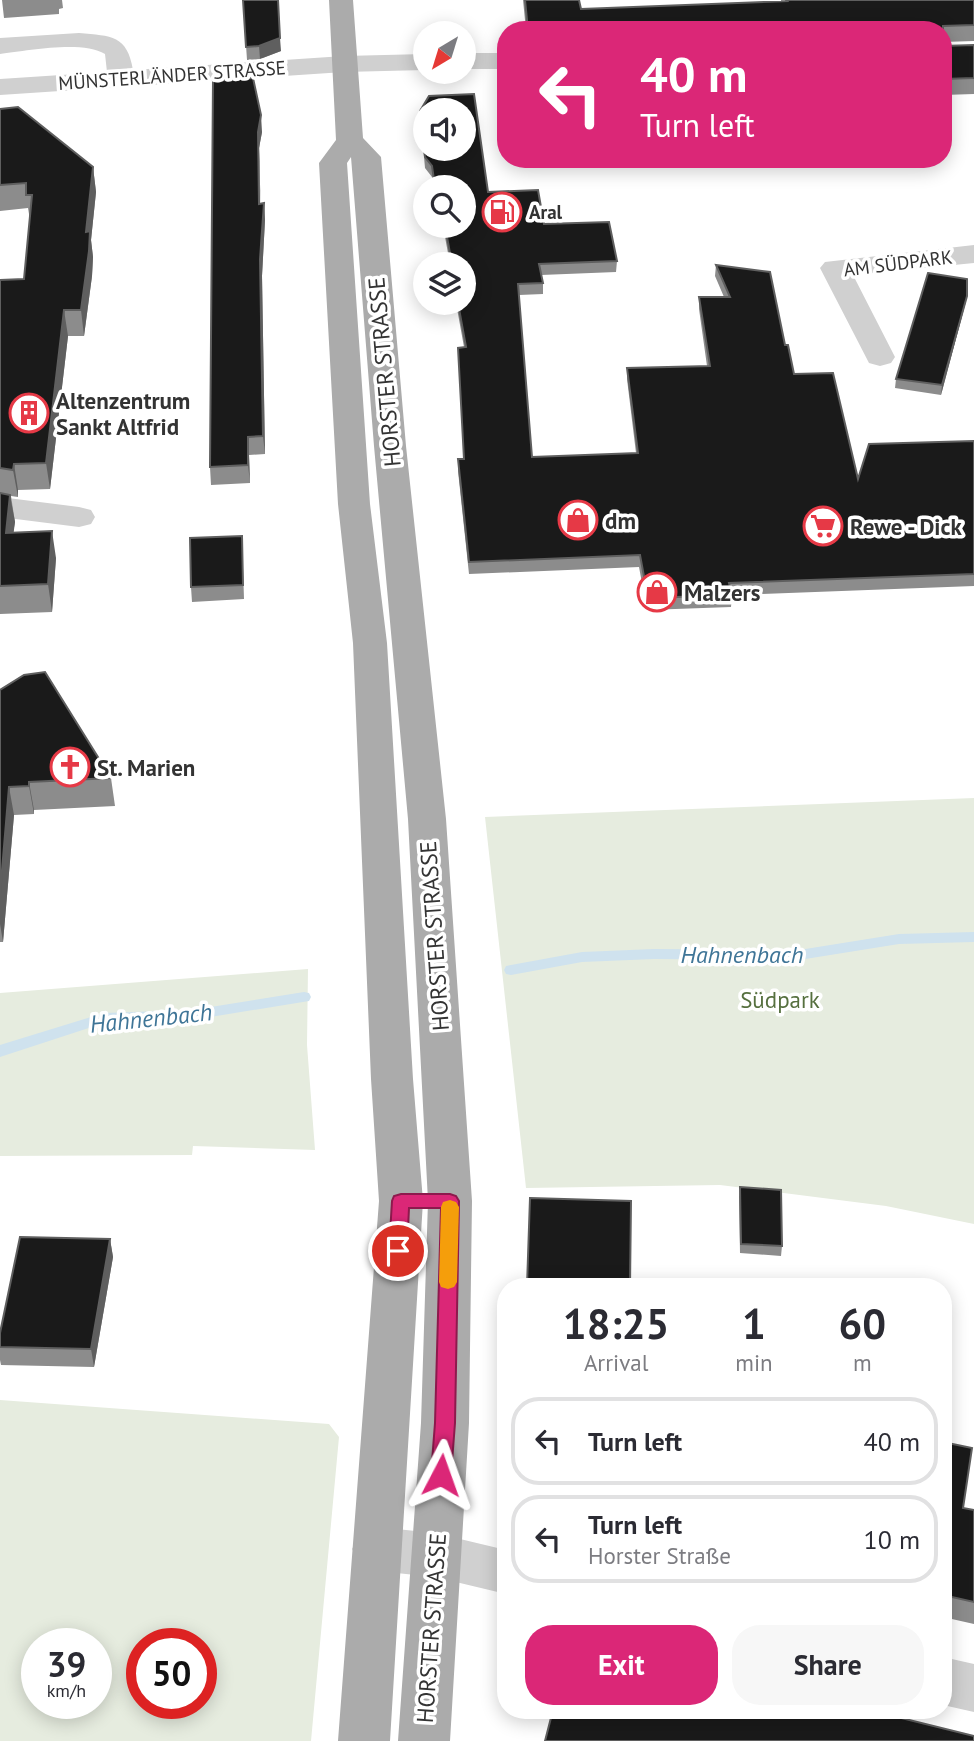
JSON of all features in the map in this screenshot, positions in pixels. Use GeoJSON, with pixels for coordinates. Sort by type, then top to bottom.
{"type":"FeatureCollection","features":[{"type":"Feature","properties":{"kind":"main road","name":"HORSTER STRASSE"},"geometry":{"type":"LineString","coordinates":[[341,0],[350,140],[367,157],[393,474],[427,819],[450,1201],[445,1423],[424,1741]]}},
{"type":"Feature","properties":{"kind":"main road","name":"HORSTER STRASSE"},"geometry":{"type":"LineString","coordinates":[[350,140],[333,163],[354,504],[370,643],[401,1201],[364,1741]]}},
{"type":"Feature","properties":{"kind":"street"},"geometry":{"type":"LineString","coordinates":[[0,46],[89,41],[105,43],[117,51],[121,79]]}},
{"type":"Feature","properties":{"kind":"street"},"geometry":{"type":"LineString","coordinates":[[476,61],[497,61]]}},
{"type":"Feature","properties":{"kind":"street","name":"MÜNSTERLÄNDER STRASSE"},"geometry":{"type":"LineString","coordinates":[[0,87],[344,64],[413,62]]}},
{"type":"Feature","properties":{"kind":"street","name":"AM SÜDPARK"},"geometry":{"type":"LineString","coordinates":[[880,357],[835,268],[974,254]]}},
{"type":"Feature","properties":{"kind":"street"},"geometry":{"type":"LineString","coordinates":[[0,507],[79,517]]}},
{"type":"Feature","properties":{"kind":"street"},"geometry":{"type":"LineString","coordinates":[[401,1201],[450,1201]]}},
{"type":"Feature","properties":{"kind":"street"},"geometry":{"type":"LineString","coordinates":[[377,1549],[435,1555],[497,1570]]}},
{"type":"Feature","properties":{"kind":"street"},"geometry":{"type":"LineString","coordinates":[[952,1683],[974,1688]]}},
{"type":"Feature","properties":{"kind":"green space","name":"Südpark"},"geometry":{"type":"Polygon","coordinates":[[[974,798],[974,1224],[886,1206],[720,1185],[526,1188],[485,817],[974,798]]]}},
{"type":"Feature","properties":{"kind":"green space"},"geometry":{"type":"Polygon","coordinates":[[[308,969],[307,1045],[315,1150],[193,1146],[192,1155],[0,1156],[0,993],[308,969]]]}},
{"type":"Feature","properties":{"kind":"green space"},"geometry":{"type":"Polygon","coordinates":[[[0,1400],[329,1424],[339,1437],[311,1741],[0,1741],[0,1400]]]}},
{"type":"Feature","properties":{"kind":"building"},"geometry":{"type":"Polygon","coordinates":[[[243,0],[278,0],[280,38],[259,46],[246,47],[243,0]]]}},
{"type":"Feature","properties":{"kind":"building"},"geometry":{"type":"Polygon","coordinates":[[[525,0],[579,0],[581,9],[786,0],[974,0],[974,25],[952,26],[952,21],[527,21],[525,0]]]}},
{"type":"Feature","properties":{"kind":"building"},"geometry":{"type":"Polygon","coordinates":[[[974,45],[974,78],[952,79],[952,46],[974,45]]]}},
{"type":"Feature","properties":{"kind":"building"},"geometry":{"type":"Polygon","coordinates":[[[253,78],[261,115],[258,132],[259,204],[264,203],[260,259],[263,436],[248,437],[248,465],[210,467],[213,81],[253,78]]]}},
{"type":"Feature","properties":{"kind":"building"},"geometry":{"type":"Polygon","coordinates":[[[474,94],[475,98],[428,98],[474,94]]]}},
{"type":"Feature","properties":{"kind":"building"},"geometry":{"type":"Polygon","coordinates":[[[18,107],[93,167],[86,232],[90,231],[89,251],[81,310],[64,310],[46,463],[14,464],[13,470],[0,468],[0,280],[24,279],[32,195],[26,195],[26,183],[0,185],[0,109],[18,107]]]}},
{"type":"Feature","properties":{"kind":"building"},"geometry":{"type":"Polygon","coordinates":[[[476,108],[488,192],[538,190],[544,224],[609,222],[617,261],[539,264],[543,283],[518,284],[532,457],[638,453],[627,368],[710,366],[699,297],[730,297],[716,265],[770,272],[785,345],[788,345],[794,374],[833,373],[858,479],[869,444],[974,441],[974,574],[729,583],[732,595],[648,598],[640,555],[469,562],[458,459],[464,459],[458,348],[466,347],[460,315],[476,315],[476,252],[450,252],[447,238],[476,238],[476,175],[433,175],[428,161],[476,161],[476,108]]]}},
{"type":"Feature","properties":{"kind":"building"},"geometry":{"type":"Polygon","coordinates":[[[928,273],[967,279],[967,296],[942,385],[896,379],[928,273]]]}},
{"type":"Feature","properties":{"kind":"building"},"geometry":{"type":"Polygon","coordinates":[[[0,493],[10,495],[6,533],[52,531],[48,584],[0,586],[0,493]]]}},
{"type":"Feature","properties":{"kind":"building"},"geometry":{"type":"Polygon","coordinates":[[[242,536],[243,585],[191,587],[190,538],[242,536]]]}},
{"type":"Feature","properties":{"kind":"building"},"geometry":{"type":"Polygon","coordinates":[[[45,672],[111,778],[29,782],[29,786],[9,787],[0,894],[0,690],[24,675],[45,672]]]}},
{"type":"Feature","properties":{"kind":"building"},"geometry":{"type":"Polygon","coordinates":[[[740,1187],[781,1190],[782,1246],[741,1244],[740,1187]]]}},
{"type":"Feature","properties":{"kind":"building"},"geometry":{"type":"Polygon","coordinates":[[[530,1198],[631,1201],[630,1278],[527,1278],[530,1198]]]}},
{"type":"Feature","properties":{"kind":"building"},"geometry":{"type":"Polygon","coordinates":[[[20,1237],[110,1239],[91,1349],[0,1347],[0,1333],[20,1237]]]}},
{"type":"Feature","properties":{"kind":"building"},"geometry":{"type":"Polygon","coordinates":[[[952,1444],[972,1448],[963,1508],[974,1510],[974,1602],[952,1597],[952,1444]]]}},
{"type":"Feature","properties":{"kind":"building"},"geometry":{"type":"Polygon","coordinates":[[[551,1719],[905,1719],[974,1736],[974,1741],[545,1741],[551,1719]]]}},
{"type":"Feature","properties":{"kind":"waterway","name":"Hahnenbach"},"geometry":{"type":"LineString","coordinates":[[511,970],[582,957],[654,954],[799,955],[899,939],[974,937]]}},
{"type":"Feature","properties":{"kind":"waterway","name":"Hahnenbach"},"geometry":{"type":"LineString","coordinates":[[0,1051],[104,1018],[192,1015],[304,997]]}},
{"type":"Feature","properties":{"kind":"slow traffic"},"geometry":{"type":"LineString","coordinates":[[448,1282],[450,1207]]}},
{"type":"Feature","properties":{"kind":"place","name":"Aral"},"geometry":{"type":"Point","coordinates":[502,212]}},
{"type":"Feature","properties":{"kind":"place","name":"Altenzentrum Sankt Altfrid"},"geometry":{"type":"Point","coordinates":[29,413]}},
{"type":"Feature","properties":{"kind":"place","name":"dm"},"geometry":{"type":"Point","coordinates":[578,520]}},
{"type":"Feature","properties":{"kind":"place","name":"Rewe - Dick"},"geometry":{"type":"Point","coordinates":[823,526]}},
{"type":"Feature","properties":{"kind":"place","name":"Malzers"},"geometry":{"type":"Point","coordinates":[657,592]}},
{"type":"Feature","properties":{"kind":"place","name":"St. Marien"},"geometry":{"type":"Point","coordinates":[70,767]}},
{"type":"Feature","properties":{"kind":"route"},"geometry":{"type":"LineString","coordinates":[[398,1251],[401,1201],[450,1201],[445,1423],[441,1475]]}}]}
